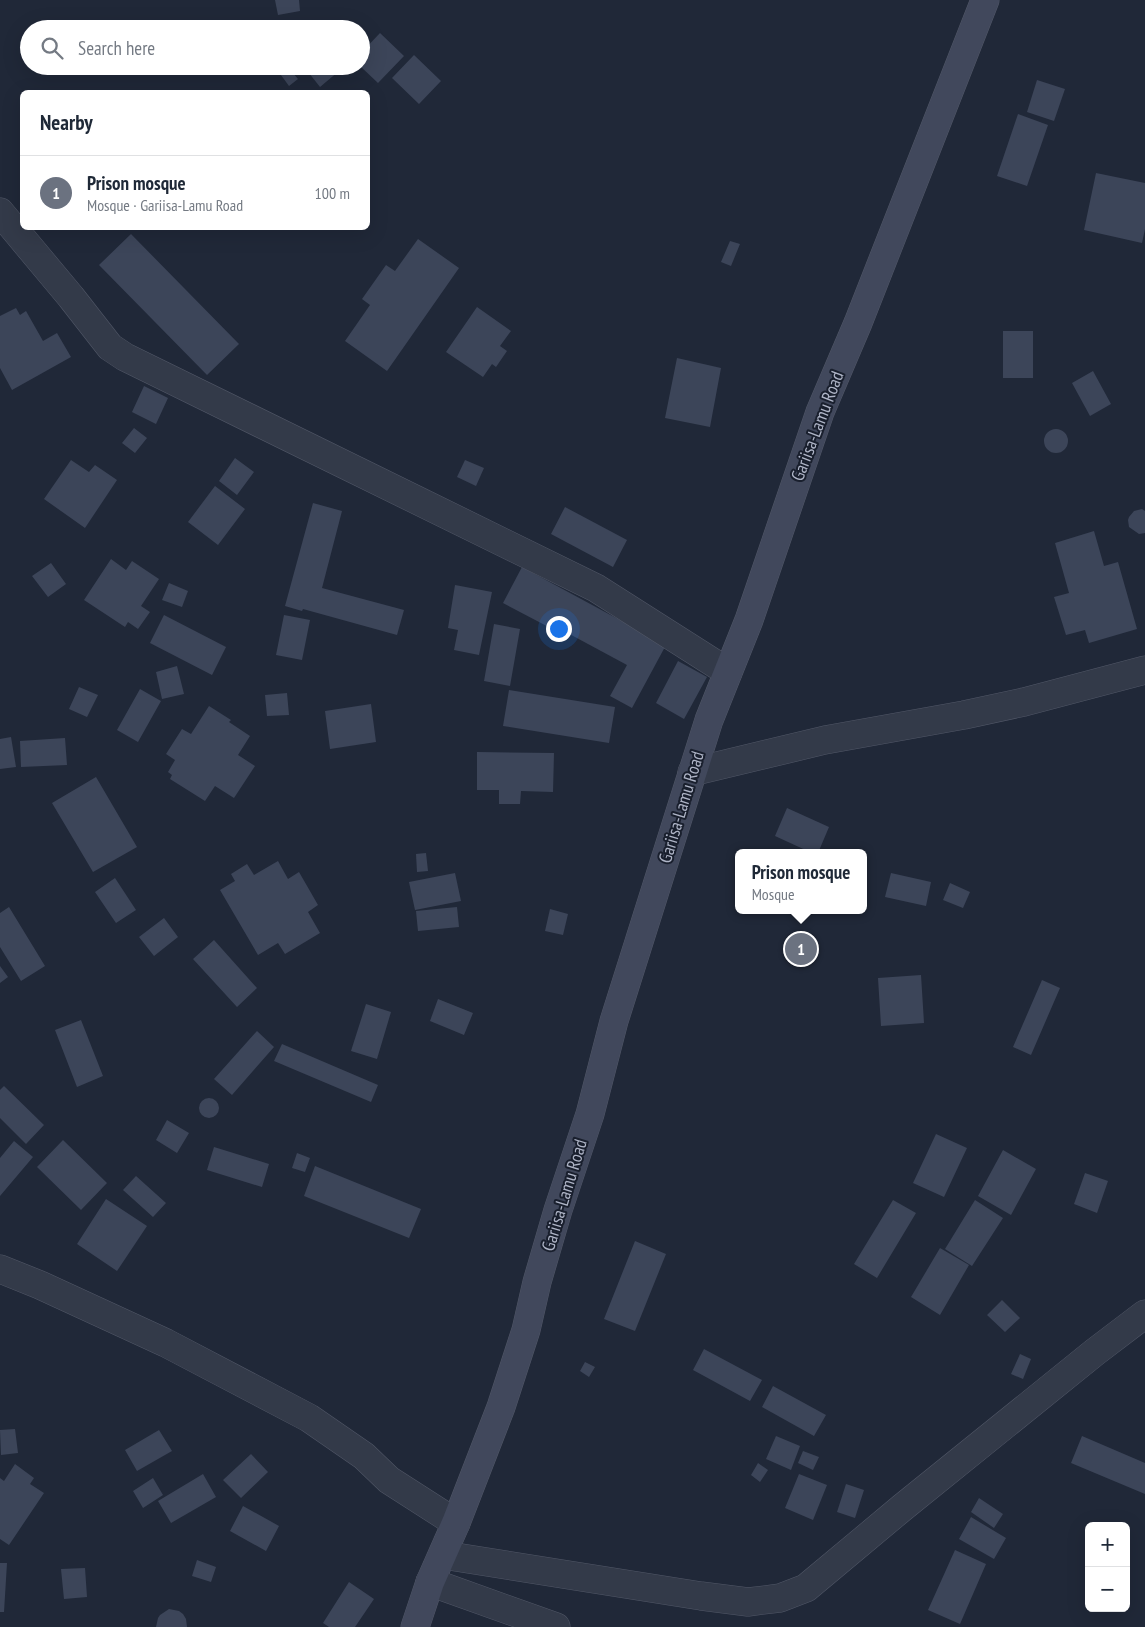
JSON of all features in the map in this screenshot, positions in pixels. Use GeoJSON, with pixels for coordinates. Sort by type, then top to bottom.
{"type":"FeatureCollection","features":[{"type":"Feature","properties":{"kind":"street","name":"Gariisa-Lamu Road"},"geometry":{"type":"LineString","coordinates":[[415,1627],[430,1582],[456,1523],[501,1407],[526,1330],[537,1282],[558,1210],[590,1114],[620,1003],[709,720],[748,620],[820,412],[858,323],[986,0]]}},
{"type":"Feature","properties":{"kind":"street"},"geometry":{"type":"LineString","coordinates":[[0,212],[110,347],[125,357],[596,588],[728,672]]}},
{"type":"Feature","properties":{"kind":"street"},"geometry":{"type":"LineString","coordinates":[[692,772],[825,740],[1024,702],[1145,670]]}},
{"type":"Feature","properties":{"kind":"street"},"geometry":{"type":"LineString","coordinates":[[0,1268],[166,1343],[309,1418],[364,1456],[389,1480],[456,1523]]}},
{"type":"Feature","properties":{"kind":"street"},"geometry":{"type":"LineString","coordinates":[[443,1555],[748,1602],[780,1598],[806,1588],[903,1506],[1145,1314]]}},
{"type":"Feature","properties":{"kind":"street"},"geometry":{"type":"LineString","coordinates":[[430,1582],[556,1627]]}},
{"type":"Feature","properties":{"kind":"building"},"geometry":{"type":"Polygon","coordinates":[[[275,0],[299,0],[300,11],[278,15],[275,0]]]}},
{"type":"Feature","properties":{"kind":"building"},"geometry":{"type":"Polygon","coordinates":[[[380,33],[404,56],[378,83],[370,75],[370,44],[380,33]]]}},
{"type":"Feature","properties":{"kind":"building"},"geometry":{"type":"Polygon","coordinates":[[[414,55],[441,81],[419,104],[392,78],[414,55]]]}},
{"type":"Feature","properties":{"kind":"building"},"geometry":{"type":"Polygon","coordinates":[[[281,75],[295,75],[298,79],[289,86],[281,75]]]}},
{"type":"Feature","properties":{"kind":"building"},"geometry":{"type":"Polygon","coordinates":[[[311,75],[334,75],[320,87],[311,75]]]}},
{"type":"Feature","properties":{"kind":"building"},"geometry":{"type":"Polygon","coordinates":[[[1037,80],[1065,89],[1054,121],[1027,112],[1037,80]]]}},
{"type":"Feature","properties":{"kind":"building"},"geometry":{"type":"Polygon","coordinates":[[[1018,114],[1048,125],[1027,186],[997,176],[1018,114]]]}},
{"type":"Feature","properties":{"kind":"building"},"geometry":{"type":"Polygon","coordinates":[[[1096,173],[1145,183],[1145,229],[1142,243],[1084,230],[1096,173]]]}},
{"type":"Feature","properties":{"kind":"building"},"geometry":{"type":"Polygon","coordinates":[[[131,234],[239,344],[207,375],[99,265],[131,234]]]}},
{"type":"Feature","properties":{"kind":"building"},"geometry":{"type":"Polygon","coordinates":[[[418,239],[459,268],[387,371],[345,341],[370,305],[362,299],[386,265],[395,271],[418,239]]]}},
{"type":"Feature","properties":{"kind":"building"},"geometry":{"type":"Polygon","coordinates":[[[730,241],[740,244],[731,266],[721,262],[730,241]]]}},
{"type":"Feature","properties":{"kind":"building"},"geometry":{"type":"Polygon","coordinates":[[[477,307],[511,331],[500,346],[507,351],[496,367],[492,364],[483,377],[446,352],[477,307]]]}},
{"type":"Feature","properties":{"kind":"building"},"geometry":{"type":"Polygon","coordinates":[[[16,308],[20,315],[26,311],[43,341],[57,333],[71,357],[12,390],[0,368],[0,316],[16,308]]]}},
{"type":"Feature","properties":{"kind":"building"},"geometry":{"type":"Polygon","coordinates":[[[1003,331],[1033,331],[1033,378],[1003,378],[1003,331]]]}},
{"type":"Feature","properties":{"kind":"building"},"geometry":{"type":"Polygon","coordinates":[[[677,358],[721,368],[710,427],[665,418],[677,358]]]}},
{"type":"Feature","properties":{"kind":"building"},"geometry":{"type":"Polygon","coordinates":[[[1093,371],[1111,404],[1090,416],[1072,383],[1093,371]]]}},
{"type":"Feature","properties":{"kind":"building"},"geometry":{"type":"Polygon","coordinates":[[[144,386],[168,398],[156,424],[132,412],[144,386]]]}},
{"type":"Feature","properties":{"kind":"building"},"geometry":{"type":"Polygon","coordinates":[[[134,428],[147,438],[135,453],[122,443],[134,428]]]}},
{"type":"Feature","properties":{"kind":"building"},"geometry":{"type":"Polygon","coordinates":[[[1056,429],[1065,432],[1068,441],[1065,450],[1056,453],[1047,450],[1044,441],[1047,432],[1056,429]]]}},
{"type":"Feature","properties":{"kind":"building"},"geometry":{"type":"Polygon","coordinates":[[[235,458],[254,472],[237,495],[219,481],[235,458]]]}},
{"type":"Feature","properties":{"kind":"building"},"geometry":{"type":"Polygon","coordinates":[[[71,460],[89,472],[95,465],[117,480],[85,528],[44,499],[71,460]]]}},
{"type":"Feature","properties":{"kind":"building"},"geometry":{"type":"Polygon","coordinates":[[[465,460],[484,468],[476,486],[457,477],[465,460]]]}},
{"type":"Feature","properties":{"kind":"building"},"geometry":{"type":"Polygon","coordinates":[[[215,486],[245,509],[218,545],[188,522],[215,486]]]}},
{"type":"Feature","properties":{"kind":"building"},"geometry":{"type":"Polygon","coordinates":[[[313,503],[342,511],[322,588],[404,610],[397,635],[303,609],[302,611],[285,606],[313,503]]]}},
{"type":"Feature","properties":{"kind":"building"},"geometry":{"type":"Polygon","coordinates":[[[565,507],[627,540],[613,567],[551,534],[565,507]]]}},
{"type":"Feature","properties":{"kind":"building"},"geometry":{"type":"Polygon","coordinates":[[[1142,509],[1145,511],[1145,533],[1139,534],[1129,527],[1128,520],[1134,511],[1142,509]]]}},
{"type":"Feature","properties":{"kind":"building"},"geometry":{"type":"Polygon","coordinates":[[[1094,531],[1104,566],[1118,562],[1137,629],[1089,643],[1085,630],[1066,635],[1054,597],[1069,593],[1055,543],[1094,531]]]}},
{"type":"Feature","properties":{"kind":"building"},"geometry":{"type":"Polygon","coordinates":[[[111,559],[126,570],[132,561],[159,579],[141,606],[150,612],[138,629],[128,622],[125,627],[84,600],[111,559]]]}},
{"type":"Feature","properties":{"kind":"building"},"geometry":{"type":"Polygon","coordinates":[[[51,563],[66,584],[48,597],[32,576],[51,563]]]}},
{"type":"Feature","properties":{"kind":"building"},"geometry":{"type":"Polygon","coordinates":[[[522,567],[666,645],[632,708],[610,696],[627,665],[562,630],[560,633],[503,603],[522,567]]]}},
{"type":"Feature","properties":{"kind":"building"},"geometry":{"type":"Polygon","coordinates":[[[169,583],[188,591],[182,607],[162,600],[169,583]]]}},
{"type":"Feature","properties":{"kind":"building"},"geometry":{"type":"Polygon","coordinates":[[[455,585],[492,592],[479,655],[454,650],[458,630],[448,628],[455,585]]]}},
{"type":"Feature","properties":{"kind":"building"},"geometry":{"type":"Polygon","coordinates":[[[164,615],[226,647],[212,675],[150,643],[164,615]]]}},
{"type":"Feature","properties":{"kind":"building"},"geometry":{"type":"Polygon","coordinates":[[[284,615],[310,620],[302,660],[276,655],[284,615]]]}},
{"type":"Feature","properties":{"kind":"building"},"geometry":{"type":"Polygon","coordinates":[[[494,624],[520,629],[510,686],[484,681],[494,624]]]}},
{"type":"Feature","properties":{"kind":"building"},"geometry":{"type":"Polygon","coordinates":[[[678,661],[707,677],[684,719],[656,703],[678,661]]]}},
{"type":"Feature","properties":{"kind":"building"},"geometry":{"type":"Polygon","coordinates":[[[177,666],[184,694],[162,699],[156,672],[177,666]]]}},
{"type":"Feature","properties":{"kind":"building"},"geometry":{"type":"Polygon","coordinates":[[[79,687],[98,695],[87,717],[69,709],[79,687]]]}},
{"type":"Feature","properties":{"kind":"building"},"geometry":{"type":"Polygon","coordinates":[[[140,689],[161,701],[138,742],[117,730],[140,689]]]}},
{"type":"Feature","properties":{"kind":"building"},"geometry":{"type":"Polygon","coordinates":[[[509,690],[615,707],[609,743],[503,726],[509,690]]]}},
{"type":"Feature","properties":{"kind":"building"},"geometry":{"type":"Polygon","coordinates":[[[287,693],[289,715],[267,716],[265,695],[287,693]]]}},
{"type":"Feature","properties":{"kind":"building"},"geometry":{"type":"Polygon","coordinates":[[[371,704],[376,742],[330,749],[325,711],[371,704]]]}},
{"type":"Feature","properties":{"kind":"building"},"geometry":{"type":"Polygon","coordinates":[[[209,706],[231,720],[229,722],[250,736],[238,755],[255,766],[234,798],[215,786],[205,801],[170,779],[172,775],[168,772],[175,760],[166,754],[182,729],[191,734],[209,706]]]}},
{"type":"Feature","properties":{"kind":"building"},"geometry":{"type":"Polygon","coordinates":[[[11,737],[16,767],[0,769],[0,739],[11,737]]]}},
{"type":"Feature","properties":{"kind":"building"},"geometry":{"type":"Polygon","coordinates":[[[65,738],[67,765],[21,767],[20,741],[65,738]]]}},
{"type":"Feature","properties":{"kind":"building"},"geometry":{"type":"Polygon","coordinates":[[[477,752],[554,753],[553,792],[521,791],[520,804],[499,804],[499,790],[477,790],[477,752]]]}},
{"type":"Feature","properties":{"kind":"building"},"geometry":{"type":"Polygon","coordinates":[[[96,777],[137,847],[93,872],[52,803],[96,777]]]}},
{"type":"Feature","properties":{"kind":"building"},"geometry":{"type":"Polygon","coordinates":[[[787,808],[829,827],[820,849],[803,849],[775,836],[787,808]]]}},
{"type":"Feature","properties":{"kind":"building"},"geometry":{"type":"Polygon","coordinates":[[[426,853],[428,871],[417,872],[416,854],[426,853]]]}},
{"type":"Feature","properties":{"kind":"building"},"geometry":{"type":"Polygon","coordinates":[[[278,861],[288,879],[299,872],[318,905],[308,912],[320,933],[285,954],[278,943],[258,955],[220,890],[235,881],[231,874],[247,864],[254,875],[278,861]]]}},
{"type":"Feature","properties":{"kind":"building"},"geometry":{"type":"Polygon","coordinates":[[[455,873],[461,901],[415,910],[409,882],[455,873]]]}},
{"type":"Feature","properties":{"kind":"building"},"geometry":{"type":"Polygon","coordinates":[[[891,873],[931,882],[926,906],[885,897],[891,873]]]}},
{"type":"Feature","properties":{"kind":"building"},"geometry":{"type":"Polygon","coordinates":[[[115,878],[136,910],[116,923],[95,892],[115,878]]]}},
{"type":"Feature","properties":{"kind":"building"},"geometry":{"type":"Polygon","coordinates":[[[950,883],[970,892],[963,908],[943,900],[950,883]]]}},
{"type":"Feature","properties":{"kind":"building"},"geometry":{"type":"Polygon","coordinates":[[[9,907],[45,966],[21,981],[0,947],[0,913],[9,907]]]}},
{"type":"Feature","properties":{"kind":"building"},"geometry":{"type":"Polygon","coordinates":[[[457,907],[459,927],[418,931],[416,911],[457,907]]]}},
{"type":"Feature","properties":{"kind":"building"},"geometry":{"type":"Polygon","coordinates":[[[550,909],[568,914],[563,935],[545,931],[550,909]]]}},
{"type":"Feature","properties":{"kind":"building"},"geometry":{"type":"Polygon","coordinates":[[[164,918],[178,937],[154,956],[139,937],[164,918]]]}},
{"type":"Feature","properties":{"kind":"building"},"geometry":{"type":"Polygon","coordinates":[[[214,940],[257,988],[237,1007],[193,959],[214,940]]]}},
{"type":"Feature","properties":{"kind":"building"},"geometry":{"type":"Polygon","coordinates":[[[0,966],[8,977],[0,983],[0,966]]]}},
{"type":"Feature","properties":{"kind":"building"},"geometry":{"type":"Polygon","coordinates":[[[921,975],[924,1023],[881,1026],[878,978],[921,975]]]}},
{"type":"Feature","properties":{"kind":"building"},"geometry":{"type":"Polygon","coordinates":[[[1042,980],[1060,988],[1031,1055],[1013,1047],[1042,980]]]}},
{"type":"Feature","properties":{"kind":"building"},"geometry":{"type":"Polygon","coordinates":[[[438,999],[473,1013],[464,1035],[430,1021],[438,999]]]}},
{"type":"Feature","properties":{"kind":"building"},"geometry":{"type":"Polygon","coordinates":[[[366,1004],[391,1012],[377,1059],[351,1051],[366,1004]]]}},
{"type":"Feature","properties":{"kind":"building"},"geometry":{"type":"Polygon","coordinates":[[[81,1020],[103,1076],[77,1087],[55,1030],[81,1020]]]}},
{"type":"Feature","properties":{"kind":"building"},"geometry":{"type":"Polygon","coordinates":[[[257,1031],[274,1047],[232,1095],[214,1079],[257,1031]]]}},
{"type":"Feature","properties":{"kind":"building"},"geometry":{"type":"Polygon","coordinates":[[[282,1044],[378,1085],[371,1102],[274,1061],[282,1044]]]}},
{"type":"Feature","properties":{"kind":"building"},"geometry":{"type":"Polygon","coordinates":[[[4,1086],[44,1125],[26,1144],[0,1118],[0,1090],[4,1086]]]}},
{"type":"Feature","properties":{"kind":"building"},"geometry":{"type":"Polygon","coordinates":[[[209,1098],[216,1101],[219,1108],[216,1115],[209,1118],[202,1115],[199,1108],[202,1101],[209,1098]]]}},
{"type":"Feature","properties":{"kind":"building"},"geometry":{"type":"Polygon","coordinates":[[[167,1120],[189,1133],[177,1153],[156,1140],[167,1120]]]}},
{"type":"Feature","properties":{"kind":"building"},"geometry":{"type":"Polygon","coordinates":[[[936,1134],[967,1148],[944,1197],[913,1183],[936,1134]]]}},
{"type":"Feature","properties":{"kind":"building"},"geometry":{"type":"Polygon","coordinates":[[[63,1140],[107,1183],[81,1210],[37,1167],[63,1140]]]}},
{"type":"Feature","properties":{"kind":"building"},"geometry":{"type":"Polygon","coordinates":[[[14,1141],[33,1157],[0,1196],[0,1158],[14,1141]]]}},
{"type":"Feature","properties":{"kind":"building"},"geometry":{"type":"Polygon","coordinates":[[[214,1147],[269,1164],[262,1187],[207,1170],[214,1147]]]}},
{"type":"Feature","properties":{"kind":"building"},"geometry":{"type":"Polygon","coordinates":[[[1003,1150],[1036,1169],[1011,1215],[978,1196],[1003,1150]]]}},
{"type":"Feature","properties":{"kind":"building"},"geometry":{"type":"Polygon","coordinates":[[[297,1153],[310,1158],[305,1172],[292,1168],[297,1153]]]}},
{"type":"Feature","properties":{"kind":"building"},"geometry":{"type":"Polygon","coordinates":[[[315,1166],[421,1209],[409,1238],[304,1196],[315,1166]]]}},
{"type":"Feature","properties":{"kind":"building"},"geometry":{"type":"Polygon","coordinates":[[[1085,1173],[1108,1181],[1097,1213],[1074,1204],[1085,1173]]]}},
{"type":"Feature","properties":{"kind":"building"},"geometry":{"type":"Polygon","coordinates":[[[136,1176],[166,1203],[153,1217],[123,1190],[136,1176]]]}},
{"type":"Feature","properties":{"kind":"building"},"geometry":{"type":"Polygon","coordinates":[[[106,1199],[147,1226],[117,1271],[77,1244],[106,1199]]]}},
{"type":"Feature","properties":{"kind":"building"},"geometry":{"type":"Polygon","coordinates":[[[893,1200],[916,1213],[877,1278],[854,1264],[893,1200]]]}},
{"type":"Feature","properties":{"kind":"building"},"geometry":{"type":"Polygon","coordinates":[[[975,1200],[1003,1218],[972,1266],[945,1249],[975,1200]]]}},
{"type":"Feature","properties":{"kind":"building"},"geometry":{"type":"Polygon","coordinates":[[[635,1241],[666,1254],[635,1331],[604,1319],[635,1241]]]}},
{"type":"Feature","properties":{"kind":"building"},"geometry":{"type":"Polygon","coordinates":[[[940,1248],[969,1265],[940,1315],[911,1297],[940,1248]]]}},
{"type":"Feature","properties":{"kind":"building"},"geometry":{"type":"Polygon","coordinates":[[[1002,1300],[1020,1318],[1005,1332],[987,1315],[1002,1300]]]}},
{"type":"Feature","properties":{"kind":"building"},"geometry":{"type":"Polygon","coordinates":[[[704,1349],[762,1380],[750,1401],[693,1370],[704,1349]]]}},
{"type":"Feature","properties":{"kind":"building"},"geometry":{"type":"Polygon","coordinates":[[[1020,1354],[1031,1359],[1023,1379],[1011,1374],[1020,1354]]]}},
{"type":"Feature","properties":{"kind":"building"},"geometry":{"type":"Polygon","coordinates":[[[585,1362],[595,1367],[589,1377],[580,1371],[585,1362]]]}},
{"type":"Feature","properties":{"kind":"building"},"geometry":{"type":"Polygon","coordinates":[[[773,1386],[826,1415],[814,1436],[762,1407],[773,1386]]]}},
{"type":"Feature","properties":{"kind":"building"},"geometry":{"type":"Polygon","coordinates":[[[15,1429],[18,1453],[1,1455],[0,1430],[15,1429]]]}},
{"type":"Feature","properties":{"kind":"building"},"geometry":{"type":"Polygon","coordinates":[[[159,1430],[172,1451],[137,1471],[125,1450],[159,1430]]]}},
{"type":"Feature","properties":{"kind":"building"},"geometry":{"type":"Polygon","coordinates":[[[776,1436],[800,1446],[791,1470],[766,1459],[776,1436]]]}},
{"type":"Feature","properties":{"kind":"building"},"geometry":{"type":"Polygon","coordinates":[[[1082,1436],[1145,1463],[1145,1494],[1071,1463],[1082,1436]]]}},
{"type":"Feature","properties":{"kind":"building"},"geometry":{"type":"Polygon","coordinates":[[[803,1451],[819,1457],[813,1470],[798,1463],[803,1451]]]}},
{"type":"Feature","properties":{"kind":"building"},"geometry":{"type":"Polygon","coordinates":[[[251,1454],[268,1472],[241,1498],[223,1480],[251,1454]]]}},
{"type":"Feature","properties":{"kind":"building"},"geometry":{"type":"Polygon","coordinates":[[[758,1463],[768,1470],[760,1482],[751,1475],[758,1463]]]}},
{"type":"Feature","properties":{"kind":"building"},"geometry":{"type":"Polygon","coordinates":[[[15,1464],[34,1478],[30,1484],[44,1493],[9,1545],[0,1539],[0,1478],[4,1481],[15,1464]]]}},
{"type":"Feature","properties":{"kind":"building"},"geometry":{"type":"Polygon","coordinates":[[[203,1474],[216,1497],[171,1523],[158,1501],[203,1474]]]}},
{"type":"Feature","properties":{"kind":"building"},"geometry":{"type":"Polygon","coordinates":[[[799,1474],[827,1485],[813,1520],[785,1508],[799,1474]]]}},
{"type":"Feature","properties":{"kind":"building"},"geometry":{"type":"Polygon","coordinates":[[[153,1478],[163,1495],[143,1508],[133,1491],[153,1478]]]}},
{"type":"Feature","properties":{"kind":"building"},"geometry":{"type":"Polygon","coordinates":[[[846,1484],[864,1490],[855,1518],[837,1512],[846,1484]]]}},
{"type":"Feature","properties":{"kind":"building"},"geometry":{"type":"Polygon","coordinates":[[[979,1498],[1003,1514],[994,1528],[971,1512],[979,1498]]]}},
{"type":"Feature","properties":{"kind":"building"},"geometry":{"type":"Polygon","coordinates":[[[243,1506],[279,1526],[266,1551],[230,1531],[243,1506]]]}},
{"type":"Feature","properties":{"kind":"building"},"geometry":{"type":"Polygon","coordinates":[[[971,1517],[1006,1538],[994,1559],[959,1539],[971,1517]]]}},
{"type":"Feature","properties":{"kind":"building"},"geometry":{"type":"Polygon","coordinates":[[[955,1550],[986,1564],[960,1624],[928,1610],[955,1550]]]}},
{"type":"Feature","properties":{"kind":"building"},"geometry":{"type":"Polygon","coordinates":[[[197,1560],[216,1567],[211,1582],[192,1576],[197,1560]]]}},
{"type":"Feature","properties":{"kind":"building"},"geometry":{"type":"Polygon","coordinates":[[[0,1563],[7,1563],[4,1612],[0,1612],[0,1563]]]}},
{"type":"Feature","properties":{"kind":"building"},"geometry":{"type":"Polygon","coordinates":[[[85,1568],[87,1597],[64,1599],[61,1569],[85,1568]]]}},
{"type":"Feature","properties":{"kind":"building"},"geometry":{"type":"Polygon","coordinates":[[[349,1582],[374,1599],[355,1627],[329,1627],[323,1623],[349,1582]]]}},
{"type":"Feature","properties":{"kind":"building"},"geometry":{"type":"Polygon","coordinates":[[[169,1609],[183,1614],[187,1627],[156,1627],[160,1615],[169,1609]]]}},
{"type":"Feature","properties":{"kind":"place","name":"Prison mosque"},"geometry":{"type":"Point","coordinates":[801,949]}}]}
